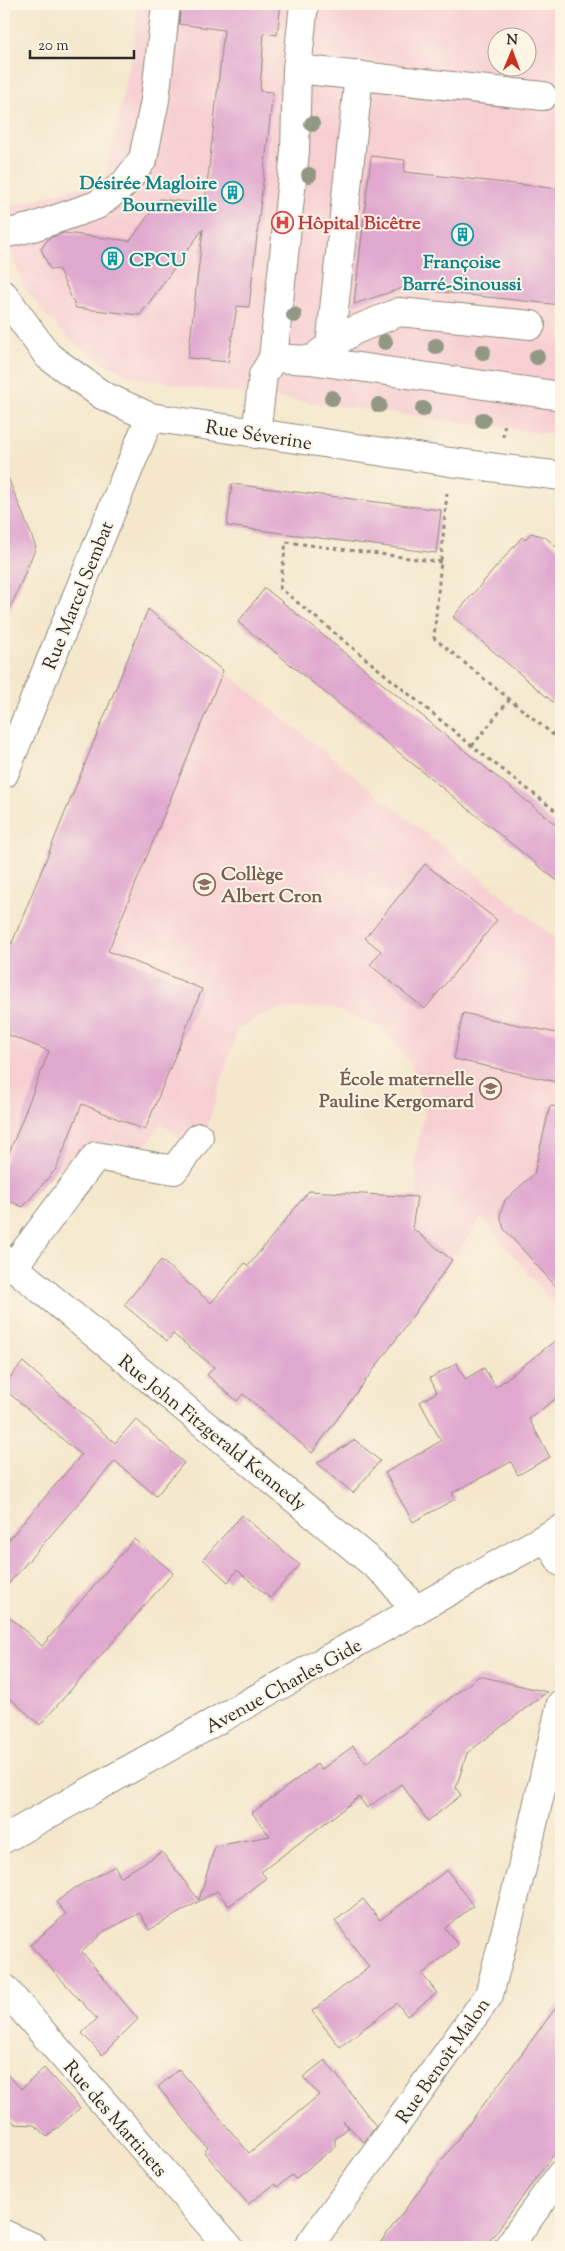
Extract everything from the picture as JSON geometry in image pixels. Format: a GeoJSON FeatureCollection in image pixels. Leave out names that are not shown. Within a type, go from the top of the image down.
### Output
{"type":"FeatureCollection","features":[{"type":"Feature","properties":{"kind":"street"},"geometry":{"type":"LineString","coordinates":[[4,234],[32,227],[97,205],[125,183],[143,159],[154,100],[166,4]]}},
{"type":"Feature","properties":{"kind":"street"},"geometry":{"type":"LineString","coordinates":[[256,434],[264,374],[273,358],[295,151],[297,69],[304,4]]}},
{"type":"Feature","properties":{"kind":"street"},"geometry":{"type":"LineString","coordinates":[[297,69],[543,96]]}},
{"type":"Feature","properties":{"kind":"street"},"geometry":{"type":"LineString","coordinates":[[320,353],[359,76]]}},
{"type":"Feature","properties":{"kind":"street","name":"Rue Séverine"},"geometry":{"type":"LineString","coordinates":[[4,295],[48,356],[102,396],[150,417],[256,434],[561,476]]}},
{"type":"Feature","properties":{"kind":"street"},"geometry":{"type":"LineString","coordinates":[[320,353],[353,331],[399,312],[531,325]]}},
{"type":"Feature","properties":{"kind":"street"},"geometry":{"type":"LineString","coordinates":[[273,358],[320,353],[561,396]]}},
{"type":"Feature","properties":{"kind":"street","name":"Rue Marcel Sembat"},"geometry":{"type":"LineString","coordinates":[[4,774],[150,417]]}},
{"type":"Feature","properties":{"kind":"street"},"geometry":{"type":"LineString","coordinates":[[8,1263],[96,1156],[174,1170],[199,1137]]}},
{"type":"Feature","properties":{"kind":"street","name":"Rue John Fitzgerald Kennedy"},"geometry":{"type":"LineString","coordinates":[[8,1263],[387,1575],[416,1611]]}},
{"type":"Feature","properties":{"kind":"street"},"geometry":{"type":"LineString","coordinates":[[554,1533],[561,1562]]}},
{"type":"Feature","properties":{"kind":"street","name":"Avenue Charles Gide"},"geometry":{"type":"LineString","coordinates":[[4,1839],[554,1533]]}},
{"type":"Feature","properties":{"kind":"street","name":"Rue Benoît Malon"},"geometry":{"type":"LineString","coordinates":[[308,2247],[489,1995],[530,1841],[561,1704]]}},
{"type":"Feature","properties":{"kind":"street","name":"Rue des Martinets"},"geometry":{"type":"LineString","coordinates":[[4,1988],[229,2247]]}},
{"type":"Feature","properties":{"kind":"street"},"geometry":{"type":"LineString","coordinates":[[508,2247],[561,2174]]}},
{"type":"Feature","properties":{"kind":"street"},"geometry":{"type":"LineString","coordinates":[[4,2234],[33,2247]]}},
{"type":"Feature","properties":{"kind":"path"},"geometry":{"type":"LineString","coordinates":[[500,468],[506,414]]}},
{"type":"Feature","properties":{"kind":"path"},"geometry":{"type":"LineString","coordinates":[[446,501],[434,638],[561,741]]}},
{"type":"Feature","properties":{"kind":"path"},"geometry":{"type":"LineString","coordinates":[[441,562],[286,542],[280,588],[472,746],[561,815]]}},
{"type":"Feature","properties":{"kind":"path"},"geometry":{"type":"LineString","coordinates":[[472,746],[510,699]]}},
{"type":"Feature","properties":{"kind":"shaded area","name":"Hôpital Bicêtre"},"geometry":{"type":"Polygon","coordinates":[[[137,4],[561,4],[561,435],[189,387],[131,376],[98,360],[71,340],[47,317],[25,288],[4,235],[4,209],[105,179],[132,55],[137,4]]]}},
{"type":"Feature","properties":{"kind":"shaded area","name":"Collège Albert Cron"},"geometry":{"type":"Polygon","coordinates":[[[148,609],[561,943],[561,1314],[482,1217],[452,1260],[412,1228],[418,1186],[414,1159],[425,1113],[411,1064],[382,1028],[331,1007],[278,1009],[238,1028],[199,1153],[161,1123],[146,1146],[104,1143],[56,1169],[23,1207],[4,1199],[4,940],[12,943],[148,609]]]}},
{"type":"Feature","properties":{"kind":"building"},"geometry":{"type":"Polygon","coordinates":[[[181,4],[281,4],[277,35],[264,33],[260,91],[273,92],[249,307],[237,306],[228,362],[188,358],[203,229],[140,315],[76,308],[59,270],[50,269],[41,249],[49,238],[64,233],[130,241],[160,199],[205,204],[224,30],[179,24],[181,4]]]}},
{"type":"Feature","properties":{"kind":"building","name":"Françoise Barré-Sinoussi"},"geometry":{"type":"Polygon","coordinates":[[[371,156],[405,160],[404,172],[561,189],[561,305],[403,288],[354,304],[371,156]]]}},
{"type":"Feature","properties":{"kind":"building"},"geometry":{"type":"Polygon","coordinates":[[[4,471],[36,547],[4,623],[4,471]]]}},
{"type":"Feature","properties":{"kind":"building"},"geometry":{"type":"Polygon","coordinates":[[[232,484],[441,510],[436,553],[227,526],[232,484]]]}},
{"type":"Feature","properties":{"kind":"building"},"geometry":{"type":"Polygon","coordinates":[[[531,533],[545,537],[561,551],[561,709],[453,617],[522,537],[525,540],[531,533]]]}},
{"type":"Feature","properties":{"kind":"building"},"geometry":{"type":"Polygon","coordinates":[[[265,588],[561,829],[561,884],[238,622],[265,588]]]}},
{"type":"Feature","properties":{"kind":"building"},"geometry":{"type":"Polygon","coordinates":[[[148,609],[223,671],[108,951],[202,989],[145,1130],[82,1104],[56,1169],[23,1207],[4,1199],[4,1166],[49,1051],[4,1033],[4,940],[12,943],[148,609]]]}},
{"type":"Feature","properties":{"kind":"building"},"geometry":{"type":"Polygon","coordinates":[[[425,864],[497,920],[425,1009],[370,965],[381,951],[365,938],[425,864]]]}},
{"type":"Feature","properties":{"kind":"building"},"geometry":{"type":"Polygon","coordinates":[[[463,1013],[561,1034],[561,1083],[454,1059],[463,1013]]]}},
{"type":"Feature","properties":{"kind":"building"},"geometry":{"type":"Polygon","coordinates":[[[550,1106],[561,1107],[561,1292],[504,1229],[500,1215],[505,1200],[534,1174],[550,1106]]]}},
{"type":"Feature","properties":{"kind":"building"},"geometry":{"type":"Polygon","coordinates":[[[309,1191],[417,1197],[412,1228],[452,1260],[312,1453],[243,1394],[237,1401],[207,1375],[214,1367],[173,1334],[167,1341],[124,1305],[161,1260],[211,1303],[245,1263],[248,1266],[309,1191]]]}},
{"type":"Feature","properties":{"kind":"building"},"geometry":{"type":"Polygon","coordinates":[[[561,1336],[561,1395],[529,1419],[550,1457],[518,1475],[511,1462],[452,1493],[455,1499],[413,1522],[385,1473],[441,1441],[420,1402],[437,1392],[430,1378],[457,1363],[465,1379],[484,1368],[496,1387],[561,1336]]]}},
{"type":"Feature","properties":{"kind":"building"},"geometry":{"type":"Polygon","coordinates":[[[23,1362],[115,1443],[136,1419],[184,1463],[156,1496],[115,1461],[4,1589],[4,1545],[81,1455],[4,1389],[4,1384],[23,1362]]]}},
{"type":"Feature","properties":{"kind":"building"},"geometry":{"type":"Polygon","coordinates":[[[355,1440],[380,1461],[353,1493],[317,1463],[355,1440]]]}},
{"type":"Feature","properties":{"kind":"building"},"geometry":{"type":"Polygon","coordinates":[[[242,1515],[300,1565],[270,1598],[237,1570],[228,1582],[203,1559],[242,1515]]]}},
{"type":"Feature","properties":{"kind":"building"},"geometry":{"type":"Polygon","coordinates":[[[134,1539],[173,1573],[40,1725],[4,1693],[4,1612],[42,1646],[134,1539]]]}},
{"type":"Feature","properties":{"kind":"building"},"geometry":{"type":"Polygon","coordinates":[[[479,1676],[547,1692],[467,1753],[456,1788],[461,1795],[428,1821],[401,1784],[367,1808],[359,1797],[261,1872],[266,1878],[229,1906],[217,1891],[149,1930],[140,1913],[103,1932],[82,1952],[138,2019],[102,2055],[82,2033],[97,2019],[30,1945],[66,1914],[56,1902],[75,1888],[115,1866],[120,1877],[162,1852],[199,1900],[215,1846],[270,1836],[252,1813],[317,1764],[321,1770],[353,1746],[366,1763],[479,1676]]]}},
{"type":"Feature","properties":{"kind":"building"},"geometry":{"type":"Polygon","coordinates":[[[447,1870],[473,1906],[445,1928],[458,1945],[422,1974],[437,1993],[407,2016],[397,2003],[340,2047],[312,2011],[369,1967],[335,1921],[363,1899],[380,1920],[447,1870]]]}},
{"type":"Feature","properties":{"kind":"building"},"geometry":{"type":"Polygon","coordinates":[[[561,2001],[561,2145],[485,2247],[377,2247],[561,2001]]]}},
{"type":"Feature","properties":{"kind":"building"},"geometry":{"type":"Polygon","coordinates":[[[325,2060],[376,2126],[364,2142],[343,2121],[348,2128],[335,2139],[335,2147],[295,2179],[292,2175],[277,2187],[275,2184],[248,2204],[204,2152],[208,2148],[158,2087],[179,2069],[249,2153],[319,2095],[303,2077],[325,2060]]]}},
{"type":"Feature","properties":{"kind":"building"},"geometry":{"type":"Polygon","coordinates":[[[44,2068],[80,2108],[47,2137],[34,2125],[15,2124],[4,2112],[4,2071],[21,2089],[44,2068]]]}},
{"type":"Feature","properties":{"kind":"place","name":"Désirée Magloire Bourneville"},"geometry":{"type":"Point","coordinates":[233,193]}},
{"type":"Feature","properties":{"kind":"place","name":"Hôpital Bicêtre"},"geometry":{"type":"Point","coordinates":[282,222]}},
{"type":"Feature","properties":{"kind":"place","name":"Françoise Barré-Sinoussi"},"geometry":{"type":"Point","coordinates":[462,235]}},
{"type":"Feature","properties":{"kind":"place","name":"CPCU"},"geometry":{"type":"Point","coordinates":[113,259]}},
{"type":"Feature","properties":{"kind":"place","name":"Collège Albert Cron"},"geometry":{"type":"Point","coordinates":[205,884]}},
{"type":"Feature","properties":{"kind":"place","name":"École maternelle Pauline Kergomard"},"geometry":{"type":"Point","coordinates":[490,1089]}}]}
